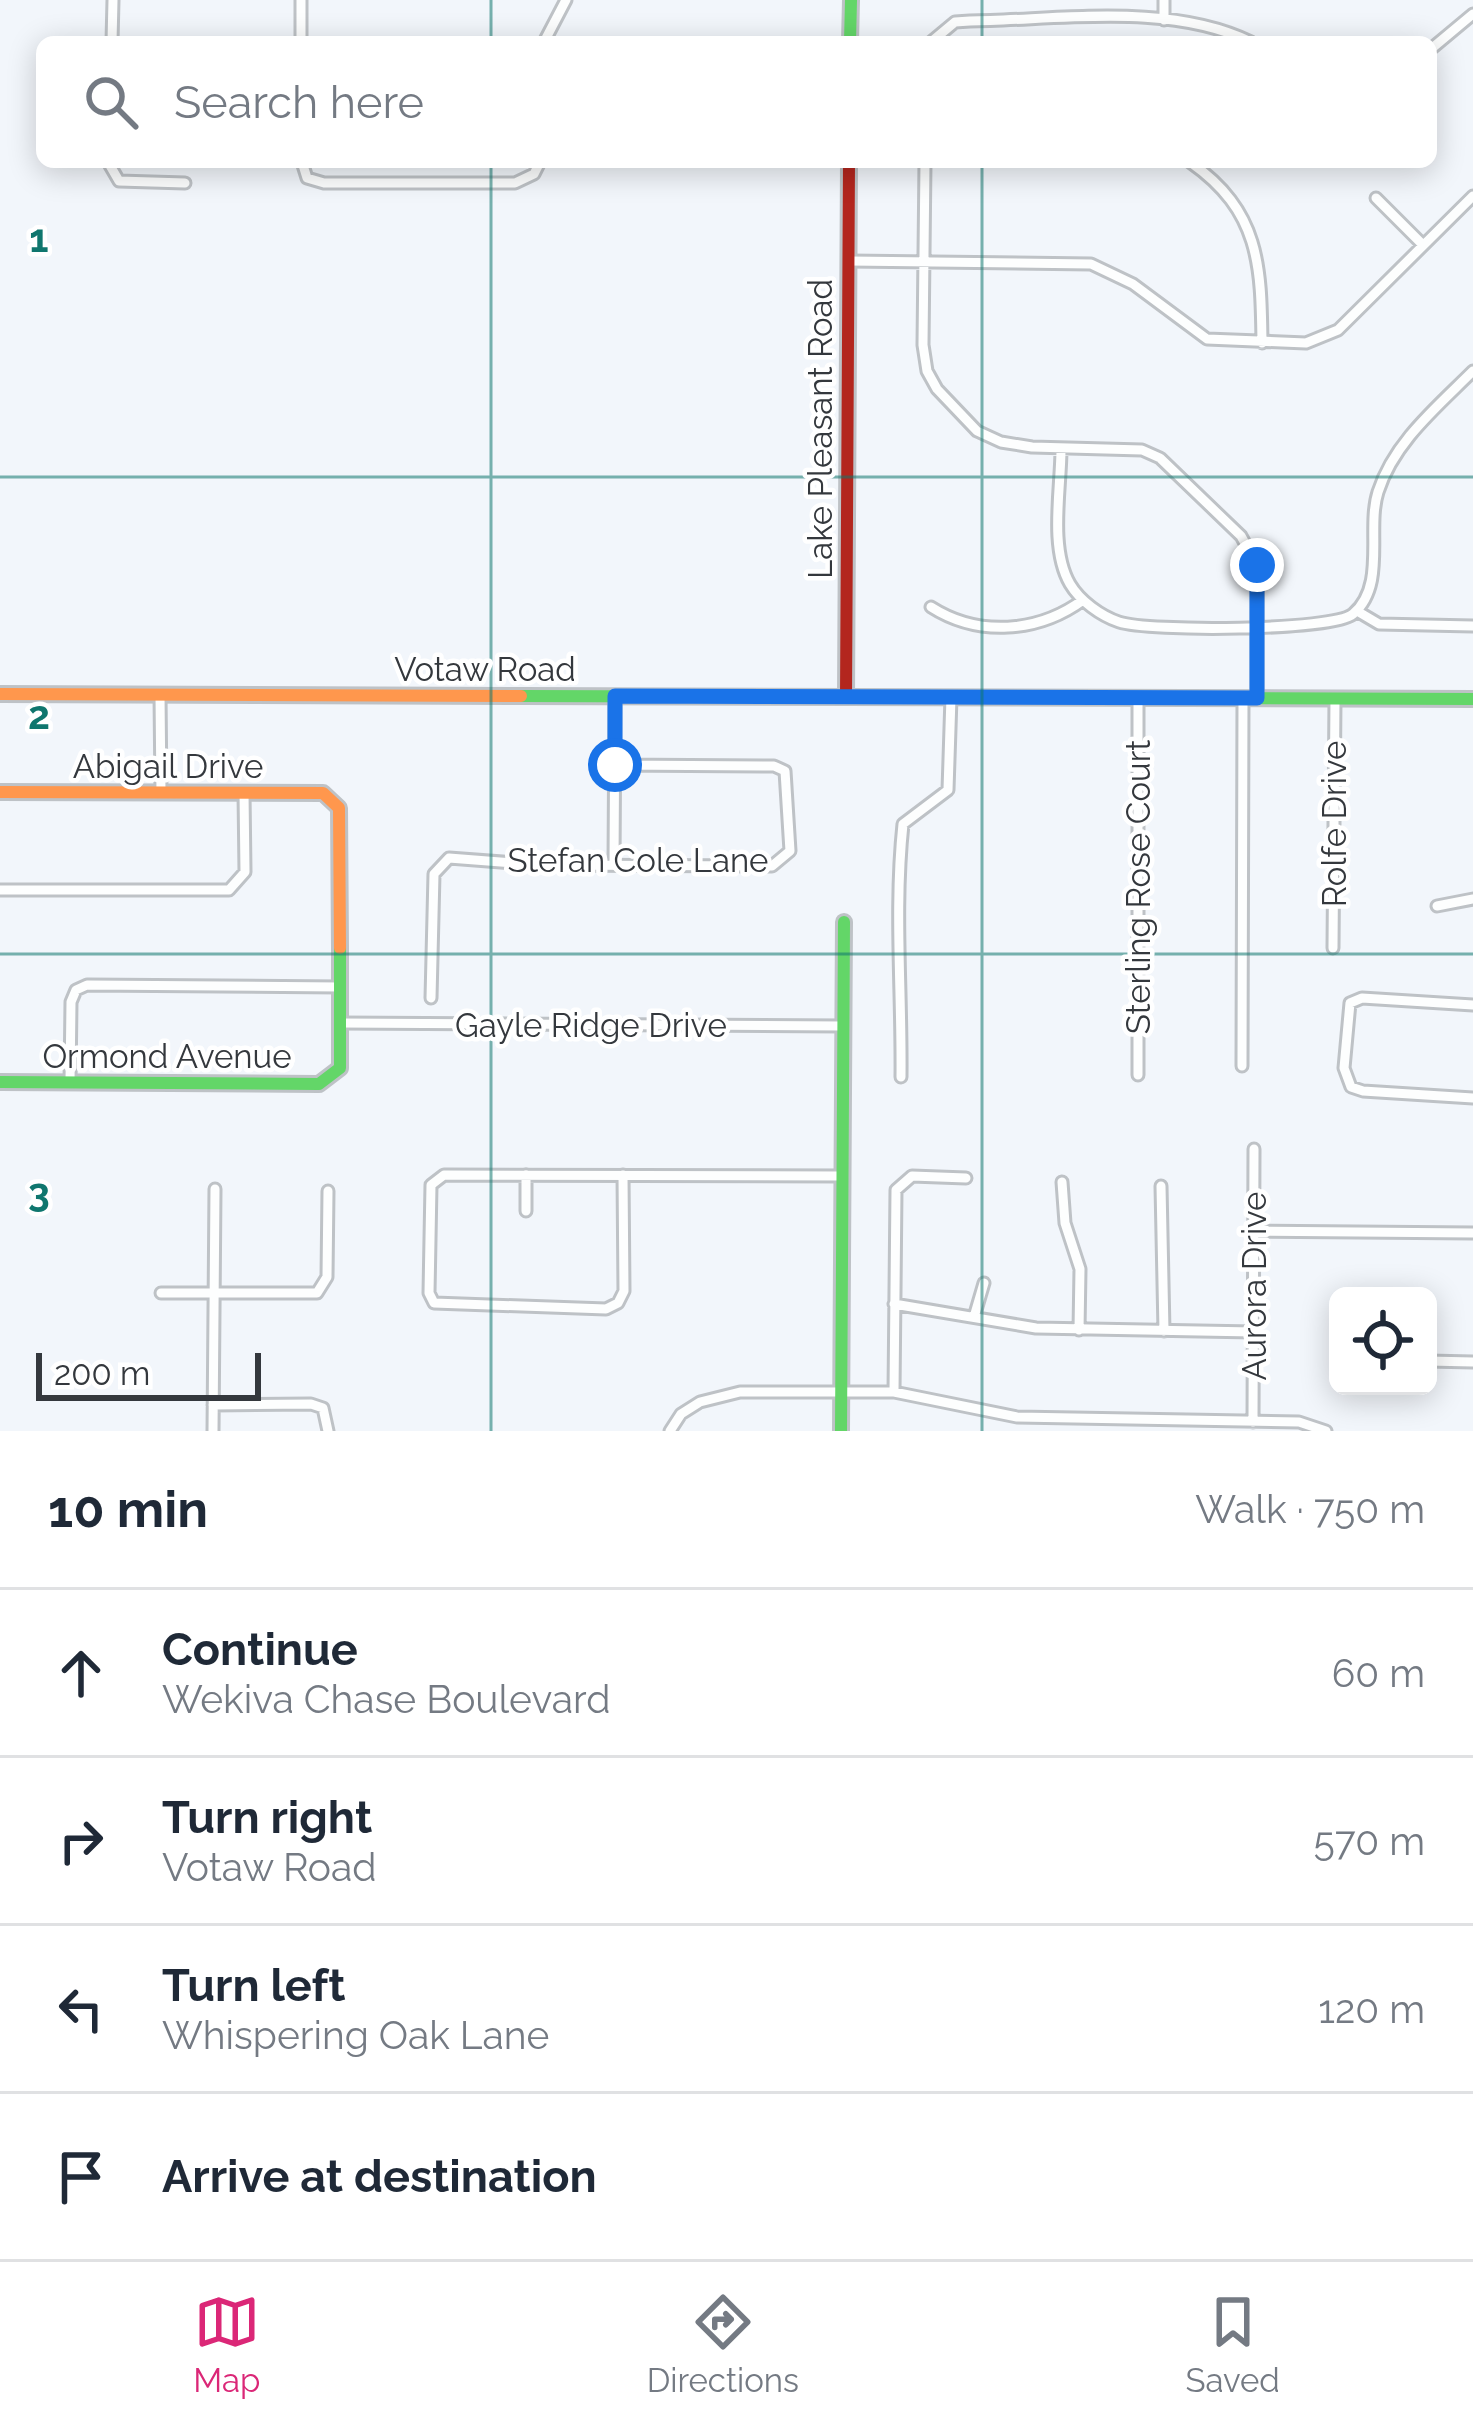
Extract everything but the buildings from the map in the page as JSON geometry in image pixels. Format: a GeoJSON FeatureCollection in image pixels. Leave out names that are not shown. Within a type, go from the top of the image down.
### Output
{"type":"FeatureCollection","features":[{"type":"Feature","properties":{"kind":"street"},"geometry":{"type":"LineString","coordinates":[[112,36],[113,0]]}},
{"type":"Feature","properties":{"kind":"street"},"geometry":{"type":"LineString","coordinates":[[301,0],[301,36]]}},
{"type":"Feature","properties":{"kind":"street"},"geometry":{"type":"LineString","coordinates":[[547,36],[566,0]]}},
{"type":"Feature","properties":{"kind":"street"},"geometry":{"type":"LineString","coordinates":[[850,36],[851,0]]}},
{"type":"Feature","properties":{"kind":"street"},"geometry":{"type":"LineString","coordinates":[[1164,0],[1164,20]]}},
{"type":"Feature","properties":{"kind":"street"},"geometry":{"type":"LineString","coordinates":[[1437,44],[1473,14]]}},
{"type":"Feature","properties":{"kind":"street"},"geometry":{"type":"LineString","coordinates":[[937,36],[970,20],[1164,20],[1235,36]]}},
{"type":"Feature","properties":{"kind":"street"},"geometry":{"type":"LineString","coordinates":[[111,168],[119,181],[185,183]]}},
{"type":"Feature","properties":{"kind":"street"},"geometry":{"type":"LineString","coordinates":[[304,168],[307,178],[323,183],[515,183],[537,168]]}},
{"type":"Feature","properties":{"kind":"street","name":"Lake Pleasant Road"},"geometry":{"type":"LineString","coordinates":[[846,697],[849,168]]}},
{"type":"Feature","properties":{"kind":"street"},"geometry":{"type":"LineString","coordinates":[[925,168],[926,371],[951,410],[1000,442],[1061,449],[1124,447],[1160,458],[1251,549],[1257,565],[1242,1066]]}},
{"type":"Feature","properties":{"kind":"street"},"geometry":{"type":"LineString","coordinates":[[1196,168],[1248,225],[1262,277],[1262,343]]}},
{"type":"Feature","properties":{"kind":"street"},"geometry":{"type":"LineString","coordinates":[[848,261],[1091,264],[1133,284],[1207,339],[1306,343],[1338,330],[1473,196]]}},
{"type":"Feature","properties":{"kind":"street"},"geometry":{"type":"LineString","coordinates":[[1376,198],[1423,245]]}},
{"type":"Feature","properties":{"kind":"street"},"geometry":{"type":"LineString","coordinates":[[1061,449],[1060,550],[1070,584],[1083,600],[1119,622],[1137,626],[1325,626],[1357,611],[1369,588],[1375,508],[1389,469],[1408,437],[1473,371]]}},
{"type":"Feature","properties":{"kind":"street"},"geometry":{"type":"LineString","coordinates":[[931,607],[973,626],[1034,625],[1059,617],[1083,600]]}},
{"type":"Feature","properties":{"kind":"street"},"geometry":{"type":"LineString","coordinates":[[1357,611],[1378,624],[1473,626]]}},
{"type":"Feature","properties":{"kind":"street","name":"Votaw Road"},"geometry":{"type":"LineString","coordinates":[[0,694],[1473,699]]}},
{"type":"Feature","properties":{"kind":"street"},"geometry":{"type":"LineString","coordinates":[[160,695],[160,793]]}},
{"type":"Feature","properties":{"kind":"street"},"geometry":{"type":"LineString","coordinates":[[614,864],[615,696]]}},
{"type":"Feature","properties":{"kind":"street"},"geometry":{"type":"LineString","coordinates":[[902,1076],[902,997],[896,973],[902,946],[903,824],[948,790],[951,697]]}},
{"type":"Feature","properties":{"kind":"street","name":"Sterling Rose Court"},"geometry":{"type":"LineString","coordinates":[[1138,698],[1138,1075]]}},
{"type":"Feature","properties":{"kind":"street","name":"Rolfe Drive"},"geometry":{"type":"LineString","coordinates":[[1333,949],[1335,699]]}},
{"type":"Feature","properties":{"kind":"street","name":"Stefan Cole Lane"},"geometry":{"type":"LineString","coordinates":[[431,998],[434,874],[440,862],[449,858],[772,866],[790,851],[784,771],[774,766],[615,765]]}},
{"type":"Feature","properties":{"kind":"street","name":"Abigail Drive"},"geometry":{"type":"LineString","coordinates":[[0,792],[323,793],[334,798],[340,808],[340,987]]}},
{"type":"Feature","properties":{"kind":"street"},"geometry":{"type":"LineString","coordinates":[[0,890],[229,890],[245,872],[244,793]]}},
{"type":"Feature","properties":{"kind":"street"},"geometry":{"type":"LineString","coordinates":[[1437,906],[1473,898]]}},
{"type":"Feature","properties":{"kind":"street"},"geometry":{"type":"LineString","coordinates":[[841,1431],[844,922]]}},
{"type":"Feature","properties":{"kind":"street"},"geometry":{"type":"LineString","coordinates":[[70,1082],[71,1002],[76,990],[87,985],[340,987],[340,1023]]}},
{"type":"Feature","properties":{"kind":"street"},"geometry":{"type":"LineString","coordinates":[[1473,1005],[1362,998],[1350,1003],[1344,1068],[1351,1087],[1363,1091],[1473,1098]]}},
{"type":"Feature","properties":{"kind":"street","name":"Gayle Ridge Drive"},"geometry":{"type":"LineString","coordinates":[[340,1023],[843,1026]]}},
{"type":"Feature","properties":{"kind":"street","name":"Ormond Avenue"},"geometry":{"type":"LineString","coordinates":[[0,1082],[332,1079],[340,1068],[340,1023]]}},
{"type":"Feature","properties":{"kind":"street","name":"Aurora Drive"},"geometry":{"type":"LineString","coordinates":[[1253,1422],[1254,1149]]}},
{"type":"Feature","properties":{"kind":"street"},"geometry":{"type":"LineString","coordinates":[[623,1175],[624,1291],[618,1303],[606,1309],[434,1303],[429,1294],[431,1185],[444,1175],[623,1175],[842,1176]]}},
{"type":"Feature","properties":{"kind":"street"},"geometry":{"type":"LineString","coordinates":[[526,1175],[526,1211]]}},
{"type":"Feature","properties":{"kind":"street"},"geometry":{"type":"LineString","coordinates":[[894,1392],[896,1190],[902,1180],[966,1178]]}},
{"type":"Feature","properties":{"kind":"street"},"geometry":{"type":"LineString","coordinates":[[1062,1182],[1065,1223],[1080,1269],[1079,1330]]}},
{"type":"Feature","properties":{"kind":"street"},"geometry":{"type":"LineString","coordinates":[[1161,1186],[1164,1331]]}},
{"type":"Feature","properties":{"kind":"street"},"geometry":{"type":"LineString","coordinates":[[213,1431],[214,1189]]}},
{"type":"Feature","properties":{"kind":"street"},"geometry":{"type":"LineString","coordinates":[[161,1293],[308,1294],[323,1289],[328,1191]]}},
{"type":"Feature","properties":{"kind":"street"},"geometry":{"type":"LineString","coordinates":[[1254,1231],[1473,1233]]}},
{"type":"Feature","properties":{"kind":"street"},"geometry":{"type":"LineString","coordinates":[[974,1317],[984,1283]]}},
{"type":"Feature","properties":{"kind":"street"},"geometry":{"type":"LineString","coordinates":[[894,1304],[1004,1325],[1254,1333]]}},
{"type":"Feature","properties":{"kind":"street"},"geometry":{"type":"LineString","coordinates":[[1437,1361],[1473,1362]]}},
{"type":"Feature","properties":{"kind":"street"},"geometry":{"type":"LineString","coordinates":[[670,1431],[681,1414],[716,1394],[894,1392],[1017,1417],[1299,1422],[1326,1431]]}},
{"type":"Feature","properties":{"kind":"street"},"geometry":{"type":"LineString","coordinates":[[213,1405],[323,1408],[328,1431]]}},
{"type":"Feature","properties":{"kind":"traffic: fast"},"geometry":{"type":"LineString","coordinates":[[850,36],[851,0]]}},
{"type":"Feature","properties":{"kind":"traffic: fast"},"geometry":{"type":"LineString","coordinates":[[521,696],[1473,699]]}},
{"type":"Feature","properties":{"kind":"traffic: fast"},"geometry":{"type":"LineString","coordinates":[[841,1431],[844,922]]}},
{"type":"Feature","properties":{"kind":"traffic: fast"},"geometry":{"type":"LineString","coordinates":[[0,1082],[319,1084],[340,1068],[340,948]]}},
{"type":"Feature","properties":{"kind":"traffic: slow"},"geometry":{"type":"LineString","coordinates":[[0,694],[521,696]]}},
{"type":"Feature","properties":{"kind":"traffic: slow"},"geometry":{"type":"LineString","coordinates":[[0,792],[323,793],[339,808],[340,948]]}},
{"type":"Feature","properties":{"kind":"traffic: jam"},"geometry":{"type":"LineString","coordinates":[[846,697],[849,168]]}},
{"type":"Feature","properties":{"kind":"route"},"geometry":{"type":"LineString","coordinates":[[615,765],[615,696],[1257,698],[1257,565]]}}]}
